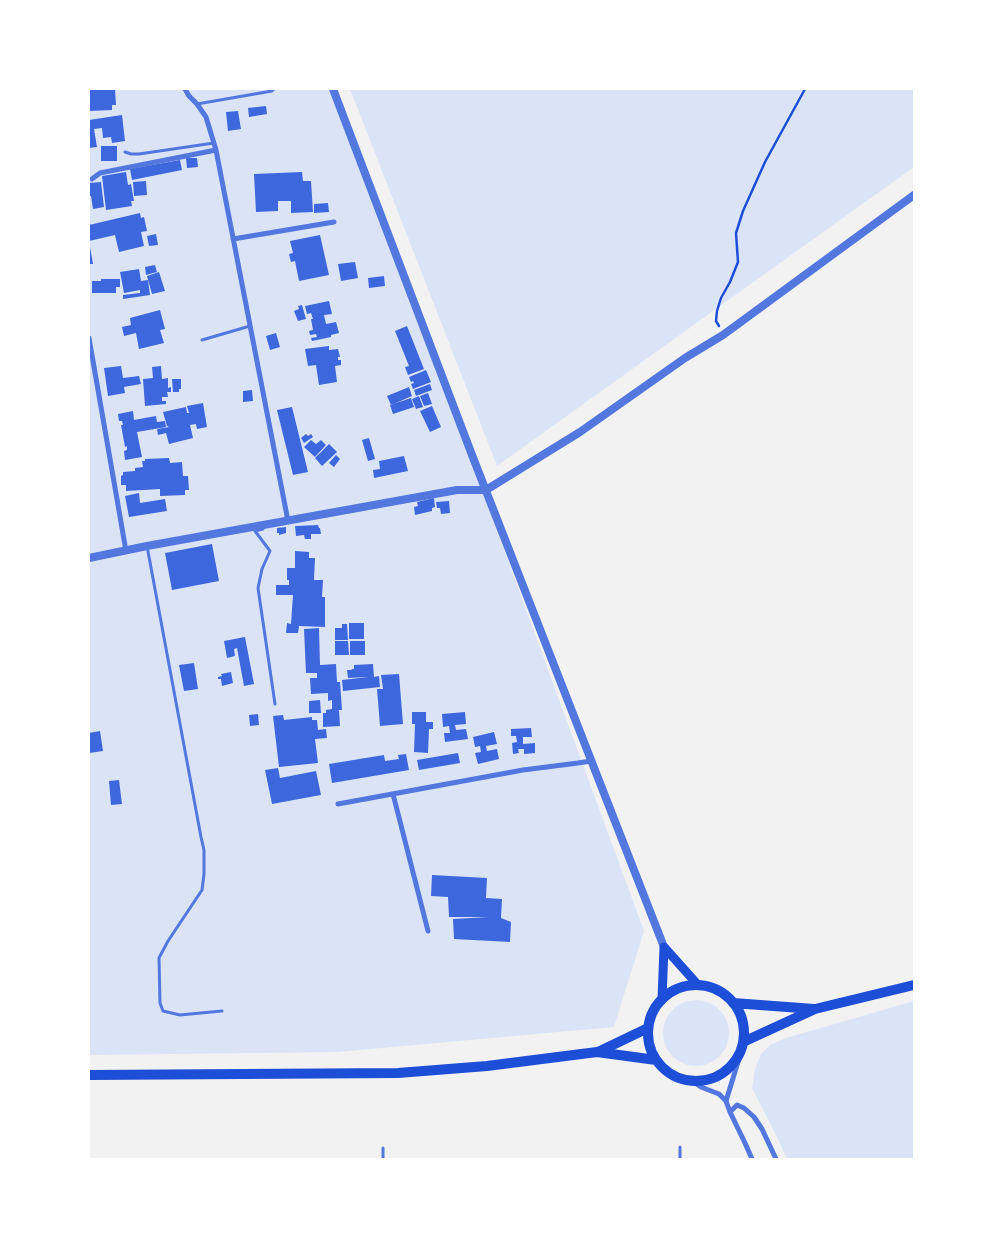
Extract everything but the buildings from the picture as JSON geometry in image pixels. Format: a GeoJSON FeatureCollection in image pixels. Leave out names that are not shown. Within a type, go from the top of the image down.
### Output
{"type":"FeatureCollection","features":[{"type":"Feature","properties":{"kind":"main road"},"geometry":{"type":"LineString","coordinates":[[664,947],[698,985]]}},
{"type":"Feature","properties":{"kind":"main road"},"geometry":{"type":"LineString","coordinates":[[662,1000],[664,947]]}},
{"type":"Feature","properties":{"kind":"main road"},"geometry":{"type":"LineString","coordinates":[[698,985],[718,990],[729,998],[738,1009],[743,1021],[744,1035],[735,1061],[726,1071],[714,1078],[692,1081],[674,1075],[663,1068],[651,1050],[648,1028],[654,1009],[662,1000],[671,992],[682,987],[698,985]]}},
{"type":"Feature","properties":{"kind":"main road"},"geometry":{"type":"LineString","coordinates":[[742,1045],[815,1009],[914,986]]}},
{"type":"Feature","properties":{"kind":"main road"},"geometry":{"type":"LineString","coordinates":[[733,1003],[815,1009]]}},
{"type":"Feature","properties":{"kind":"main road"},"geometry":{"type":"LineString","coordinates":[[597,1052],[648,1028]]}},
{"type":"Feature","properties":{"kind":"main road"},"geometry":{"type":"LineString","coordinates":[[89,1076],[398,1073],[487,1066],[597,1052],[656,1060]]}},
{"type":"Feature","properties":{"kind":"street"},"geometry":{"type":"LineString","coordinates":[[185,89],[206,117],[216,150],[288,521]]}},
{"type":"Feature","properties":{"kind":"street"},"geometry":{"type":"LineString","coordinates":[[333,89],[425,333],[664,947]]}},
{"type":"Feature","properties":{"kind":"street"},"geometry":{"type":"LineString","coordinates":[[92,179],[100,173],[117,169],[216,150]]}},
{"type":"Feature","properties":{"kind":"street"},"geometry":{"type":"LineString","coordinates":[[89,558],[456,490],[486,490],[580,432],[686,358],[723,336],[914,195]]}},
{"type":"Feature","properties":{"kind":"street"},"geometry":{"type":"LineString","coordinates":[[233,239],[334,222]]}},
{"type":"Feature","properties":{"kind":"street"},"geometry":{"type":"LineString","coordinates":[[89,338],[126,551]]}},
{"type":"Feature","properties":{"kind":"street"},"geometry":{"type":"LineString","coordinates":[[338,804],[523,770],[591,760]]}},
{"type":"Feature","properties":{"kind":"street"},"geometry":{"type":"LineString","coordinates":[[392,794],[428,931]]}},
{"type":"Feature","properties":{"kind":"street"},"geometry":{"type":"LineString","coordinates":[[726,1101],[742,1045]]}},
{"type":"Feature","properties":{"kind":"street"},"geometry":{"type":"LineString","coordinates":[[692,1081],[701,1087],[719,1094],[726,1101],[752,1159]]}},
{"type":"Feature","properties":{"kind":"street"},"geometry":{"type":"LineString","coordinates":[[730,1112],[737,1105],[744,1108],[754,1117],[762,1129],[776,1159]]}},
{"type":"Feature","properties":{"kind":"lane"},"geometry":{"type":"LineString","coordinates":[[197,104],[272,91],[274,89]]}},
{"type":"Feature","properties":{"kind":"lane"},"geometry":{"type":"LineString","coordinates":[[125,152],[139,154],[214,143]]}},
{"type":"Feature","properties":{"kind":"lane"},"geometry":{"type":"LineString","coordinates":[[202,340],[250,326]]}},
{"type":"Feature","properties":{"kind":"lane"},"geometry":{"type":"LineString","coordinates":[[275,704],[258,588],[262,569],[270,550],[255,531],[288,521]]}},
{"type":"Feature","properties":{"kind":"lane"},"geometry":{"type":"LineString","coordinates":[[146,546],[204,850],[202,890],[159,958],[160,1003],[163,1011],[180,1015],[222,1011]]}},
{"type":"Feature","properties":{"kind":"lane"},"geometry":{"type":"LineString","coordinates":[[680,1147],[680,1159]]}},
{"type":"Feature","properties":{"kind":"lane"},"geometry":{"type":"LineString","coordinates":[[383,1148],[383,1159]]}},
{"type":"Feature","properties":{"kind":"path"},"geometry":{"type":"LineString","coordinates":[[723,336],[716,321],[717,311],[738,262],[736,233],[743,211],[765,162],[805,89]]}},
{"type":"Feature","properties":{"kind":"shaded area"},"geometry":{"type":"Polygon","coordinates":[[[89,89],[335,89],[644,931],[614,1027],[337,1052],[89,1055],[89,89]]]}},
{"type":"Feature","properties":{"kind":"shaded area"},"geometry":{"type":"Polygon","coordinates":[[[350,89],[914,89],[914,167],[497,466],[350,89]]]}},
{"type":"Feature","properties":{"kind":"shaded area"},"geometry":{"type":"Polygon","coordinates":[[[696,1000],[708,1003],[719,1010],[726,1021],[729,1033],[726,1045],[719,1056],[708,1063],[696,1066],[684,1063],[673,1056],[666,1045],[663,1033],[666,1021],[673,1010],[684,1003],[696,1000]]]}},
{"type":"Feature","properties":{"kind":"shaded area"},"geometry":{"type":"Polygon","coordinates":[[[914,1001],[914,1159],[787,1159],[752,1088],[755,1069],[761,1054],[770,1045],[786,1038],[914,1001]]]}}]}
